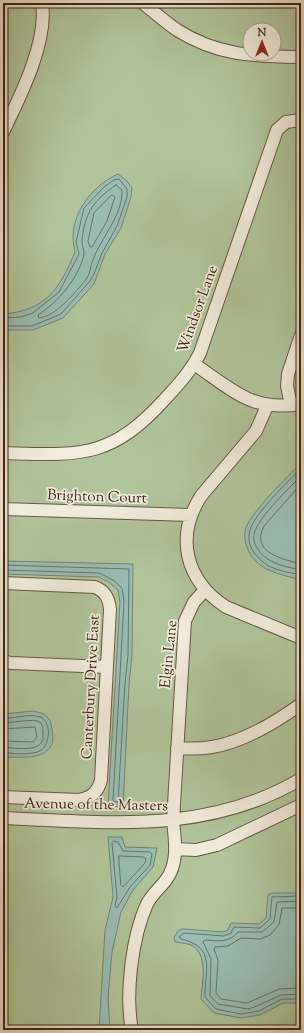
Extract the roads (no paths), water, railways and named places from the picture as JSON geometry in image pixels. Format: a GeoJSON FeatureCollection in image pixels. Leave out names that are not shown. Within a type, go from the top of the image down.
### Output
{"type":"FeatureCollection","features":[{"type":"Feature","properties":{"kind":"street"},"geometry":{"type":"LineString","coordinates":[[3,132],[19,98],[36,50],[44,21],[42,3]]}},
{"type":"Feature","properties":{"kind":"street"},"geometry":{"type":"LineString","coordinates":[[143,3],[175,29],[209,47],[244,55],[301,57]]}},
{"type":"Feature","properties":{"kind":"street","name":"Windsor Lane"},"geometry":{"type":"LineString","coordinates":[[3,453],[76,454],[91,451],[117,441],[149,417],[194,364],[200,353],[277,130],[286,122],[301,120]]}},
{"type":"Feature","properties":{"kind":"street"},"geometry":{"type":"LineString","coordinates":[[194,364],[245,398],[267,406],[296,405],[288,386],[288,374],[301,335]]}},
{"type":"Feature","properties":{"kind":"street"},"geometry":{"type":"LineString","coordinates":[[267,406],[256,431],[201,496],[190,515],[187,533],[187,551],[194,574],[205,590],[226,607],[301,638]]}},
{"type":"Feature","properties":{"kind":"street","name":"Brighton Court"},"geometry":{"type":"LineString","coordinates":[[3,509],[190,515]]}},
{"type":"Feature","properties":{"kind":"street","name":"Canterbury Drive East"},"geometry":{"type":"LineString","coordinates":[[3,583],[89,586],[100,589],[108,598],[110,603],[101,780],[96,792],[85,799],[78,800],[3,797]]}},
{"type":"Feature","properties":{"kind":"street","name":"Elgin Lane"},"geometry":{"type":"LineString","coordinates":[[176,849],[173,821],[185,621],[194,602],[205,590]]}},
{"type":"Feature","properties":{"kind":"street"},"geometry":{"type":"LineString","coordinates":[[3,661],[11,663],[107,667]]}},
{"type":"Feature","properties":{"kind":"street"},"geometry":{"type":"LineString","coordinates":[[177,748],[212,748],[239,739],[274,722],[301,704]]}},
{"type":"Feature","properties":{"kind":"street","name":"Avenue of the Masters"},"geometry":{"type":"LineString","coordinates":[[3,818],[132,823],[173,821],[223,811],[248,804],[301,779]]}},
{"type":"Feature","properties":{"kind":"street"},"geometry":{"type":"LineString","coordinates":[[132,1030],[130,986],[135,945],[147,904],[157,889],[169,876],[176,849],[192,850],[217,845],[301,805]]}},
{"type":"Feature","properties":{"kind":"water"},"geometry":{"type":"Polygon","coordinates":[[[118,174],[127,181],[132,188],[131,197],[121,228],[105,254],[94,284],[63,318],[33,330],[3,330],[3,314],[18,312],[40,303],[57,287],[75,252],[73,240],[74,228],[82,206],[98,187],[118,174]]]}},
{"type":"Feature","properties":{"kind":"water"},"geometry":{"type":"Polygon","coordinates":[[[301,463],[301,580],[273,572],[254,560],[246,543],[245,531],[247,524],[260,506],[301,463]]]}},
{"type":"Feature","properties":{"kind":"water"},"geometry":{"type":"Polygon","coordinates":[[[3,561],[133,564],[132,655],[129,684],[123,807],[108,806],[120,602],[118,590],[110,583],[99,577],[3,574],[3,561]]]}},
{"type":"Feature","properties":{"kind":"water"},"geometry":{"type":"Polygon","coordinates":[[[33,711],[44,714],[50,720],[53,738],[47,751],[42,754],[28,757],[3,756],[3,714],[33,711]]]}},
{"type":"Feature","properties":{"kind":"water"},"geometry":{"type":"Polygon","coordinates":[[[108,837],[122,837],[125,847],[157,848],[153,867],[133,890],[121,912],[112,952],[108,997],[110,1030],[99,1030],[105,930],[113,897],[108,837]]]}},
{"type":"Feature","properties":{"kind":"water"},"geometry":{"type":"Polygon","coordinates":[[[272,893],[301,893],[301,1003],[283,1003],[260,1015],[241,1018],[214,1013],[201,999],[203,969],[197,949],[185,943],[175,942],[174,937],[179,930],[183,929],[223,932],[228,930],[231,923],[259,924],[266,918],[268,895],[272,893]]]}}]}
